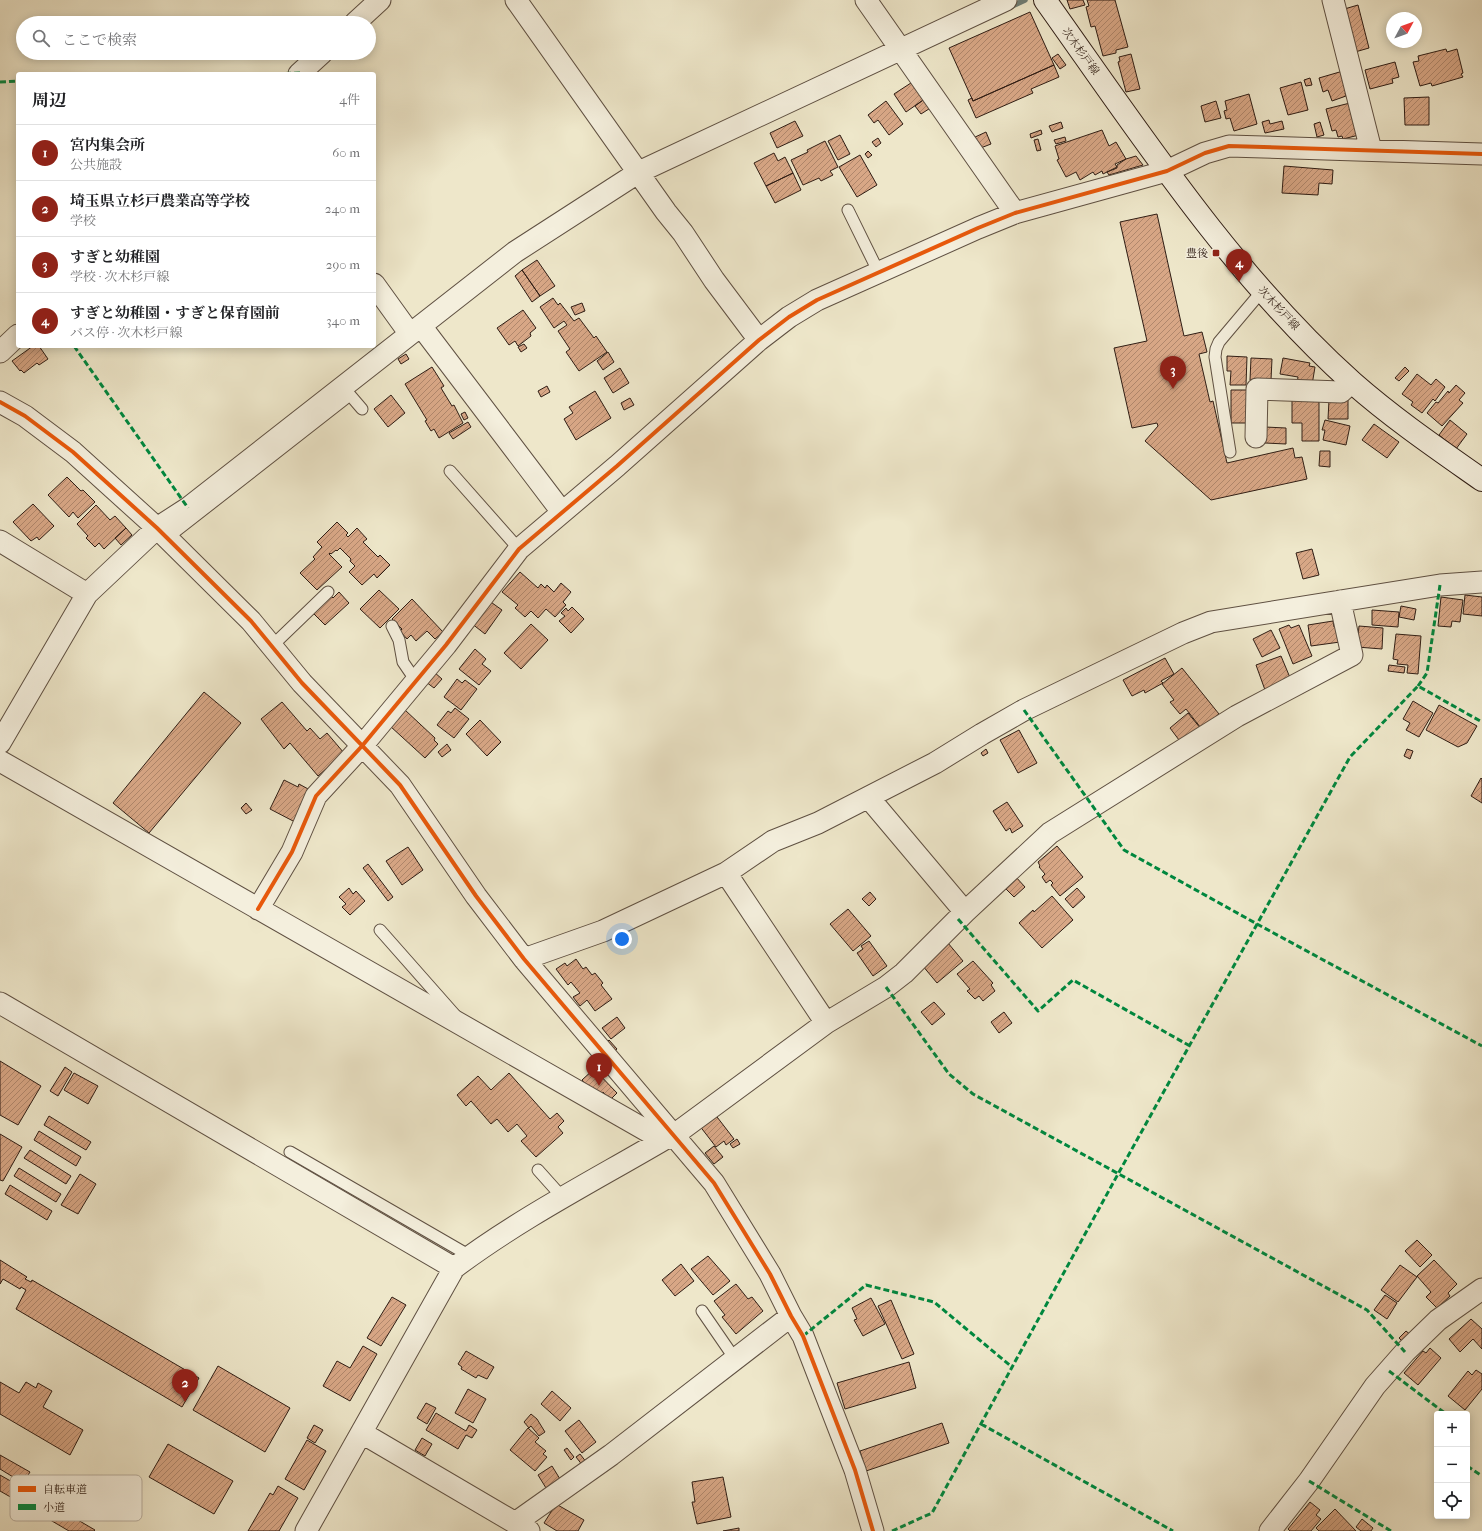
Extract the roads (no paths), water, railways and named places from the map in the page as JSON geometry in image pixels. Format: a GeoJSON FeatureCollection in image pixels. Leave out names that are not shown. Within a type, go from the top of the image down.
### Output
{"type":"FeatureCollection","features":[{"type":"Feature","properties":{"kind":"main road","name":"次木杉戸線"},"geometry":{"type":"LineString","coordinates":[[1044,0],[1167,171],[1262,291],[1288,319],[1352,382],[1405,426],[1482,480]]}},
{"type":"Feature","properties":{"kind":"street"},"geometry":{"type":"LineString","coordinates":[[362,16],[380,0]]}},
{"type":"Feature","properties":{"kind":"street"},"geometry":{"type":"LineString","coordinates":[[516,0],[666,212],[683,233],[714,280],[759,340]]}},
{"type":"Feature","properties":{"kind":"street"},"geometry":{"type":"LineString","coordinates":[[866,0],[1015,213]]}},
{"type":"Feature","properties":{"kind":"street"},"geometry":{"type":"LineString","coordinates":[[0,743],[87,594],[162,533],[188,508],[515,252],[639,172],[1006,0]]}},
{"type":"Feature","properties":{"kind":"street"},"geometry":{"type":"LineString","coordinates":[[1333,0],[1371,150]]}},
{"type":"Feature","properties":{"kind":"street"},"geometry":{"type":"LineString","coordinates":[[301,72],[314,60]]}},
{"type":"Feature","properties":{"kind":"street"},"geometry":{"type":"LineString","coordinates":[[258,909],[292,852],[316,796],[362,746],[446,645],[519,549],[617,466],[759,340],[789,317],[817,300],[1015,213],[1167,171],[1205,153],[1228,146],[1482,154]]}},
{"type":"Feature","properties":{"kind":"street"},"geometry":{"type":"LineString","coordinates":[[376,286],[415,330],[562,512]]}},
{"type":"Feature","properties":{"kind":"street"},"geometry":{"type":"LineString","coordinates":[[0,352],[16,337]]}},
{"type":"Feature","properties":{"kind":"street"},"geometry":{"type":"LineString","coordinates":[[1256,437],[1257,389],[1341,392],[1352,382]]}},
{"type":"Feature","properties":{"kind":"street"},"geometry":{"type":"LineString","coordinates":[[0,402],[25,416],[73,452],[162,533],[251,621],[302,683],[400,785],[476,896],[524,960],[669,1137],[714,1183],[770,1274],[803,1336],[855,1470],[873,1531]]}},
{"type":"Feature","properties":{"kind":"street"},"geometry":{"type":"LineString","coordinates":[[0,541],[87,594]]}},
{"type":"Feature","properties":{"kind":"street"},"geometry":{"type":"LineString","coordinates":[[524,960],[603,931],[726,873],[773,841],[818,823],[869,798],[935,763],[1024,710],[1183,633],[1211,622],[1440,585],[1482,582]]}},
{"type":"Feature","properties":{"kind":"street"},"geometry":{"type":"LineString","coordinates":[[306,1531],[462,1262],[483,1246],[669,1137],[826,1023],[886,988],[904,973],[965,912],[1050,833],[1237,716],[1352,655],[1340,601]]}},
{"type":"Feature","properties":{"kind":"street"},"geometry":{"type":"LineString","coordinates":[[0,760],[468,1028],[669,1137]]}},
{"type":"Feature","properties":{"kind":"street"},"geometry":{"type":"LineString","coordinates":[[869,798],[965,912]]}},
{"type":"Feature","properties":{"kind":"street"},"geometry":{"type":"LineString","coordinates":[[726,873],[826,1023]]}},
{"type":"Feature","properties":{"kind":"street"},"geometry":{"type":"LineString","coordinates":[[0,1003],[462,1262]]}},
{"type":"Feature","properties":{"kind":"street"},"geometry":{"type":"LineString","coordinates":[[1270,1531],[1309,1481],[1375,1386],[1405,1352],[1438,1320],[1482,1289]]}},
{"type":"Feature","properties":{"kind":"street"},"geometry":{"type":"LineString","coordinates":[[362,1433],[522,1527],[611,1455],[791,1316]]}},
{"type":"Feature","properties":{"kind":"lane"},"geometry":{"type":"LineString","coordinates":[[848,210],[879,273]]}},
{"type":"Feature","properties":{"kind":"lane"},"geometry":{"type":"LineString","coordinates":[[1230,452],[1215,357],[1216,349],[1219,342],[1262,291]]}},
{"type":"Feature","properties":{"kind":"lane"},"geometry":{"type":"LineString","coordinates":[[162,533],[350,395],[362,409]]}},
{"type":"Feature","properties":{"kind":"lane"},"geometry":{"type":"LineString","coordinates":[[450,471],[519,549]]}},
{"type":"Feature","properties":{"kind":"lane"},"geometry":{"type":"LineString","coordinates":[[272,646],[328,592]]}},
{"type":"Feature","properties":{"kind":"lane"},"geometry":{"type":"LineString","coordinates":[[392,626],[399,640],[400,654],[403,662],[416,681]]}},
{"type":"Feature","properties":{"kind":"lane"},"geometry":{"type":"LineString","coordinates":[[380,930],[468,1028]]}},
{"type":"Feature","properties":{"kind":"lane"},"geometry":{"type":"LineString","coordinates":[[290,1152],[462,1262]]}},
{"type":"Feature","properties":{"kind":"lane"},"geometry":{"type":"LineString","coordinates":[[538,1170],[563,1198]]}},
{"type":"Feature","properties":{"kind":"lane"},"geometry":{"type":"LineString","coordinates":[[702,1311],[735,1359]]}},
{"type":"Feature","properties":{"kind":"waterway"},"geometry":{"type":"LineString","coordinates":[[1008,8],[1025,0]]}},
{"type":"Feature","properties":{"kind":"place","name":"豊後"},"geometry":{"type":"Point","coordinates":[1216,253]}},
{"type":"Feature","properties":{"kind":"place","name":"すぎと幼稚園・すぎと保育園前"},"geometry":{"type":"Point","coordinates":[1239,282]}},
{"type":"Feature","properties":{"kind":"place","name":"すぎと幼稚園"},"geometry":{"type":"Point","coordinates":[1173,389]}},
{"type":"Feature","properties":{"kind":"place","name":"宮内集会所"},"geometry":{"type":"Point","coordinates":[599,1086]}},
{"type":"Feature","properties":{"kind":"place","name":"埼玉県立杉戸農業高等学校"},"geometry":{"type":"Point","coordinates":[185,1402]}}]}
